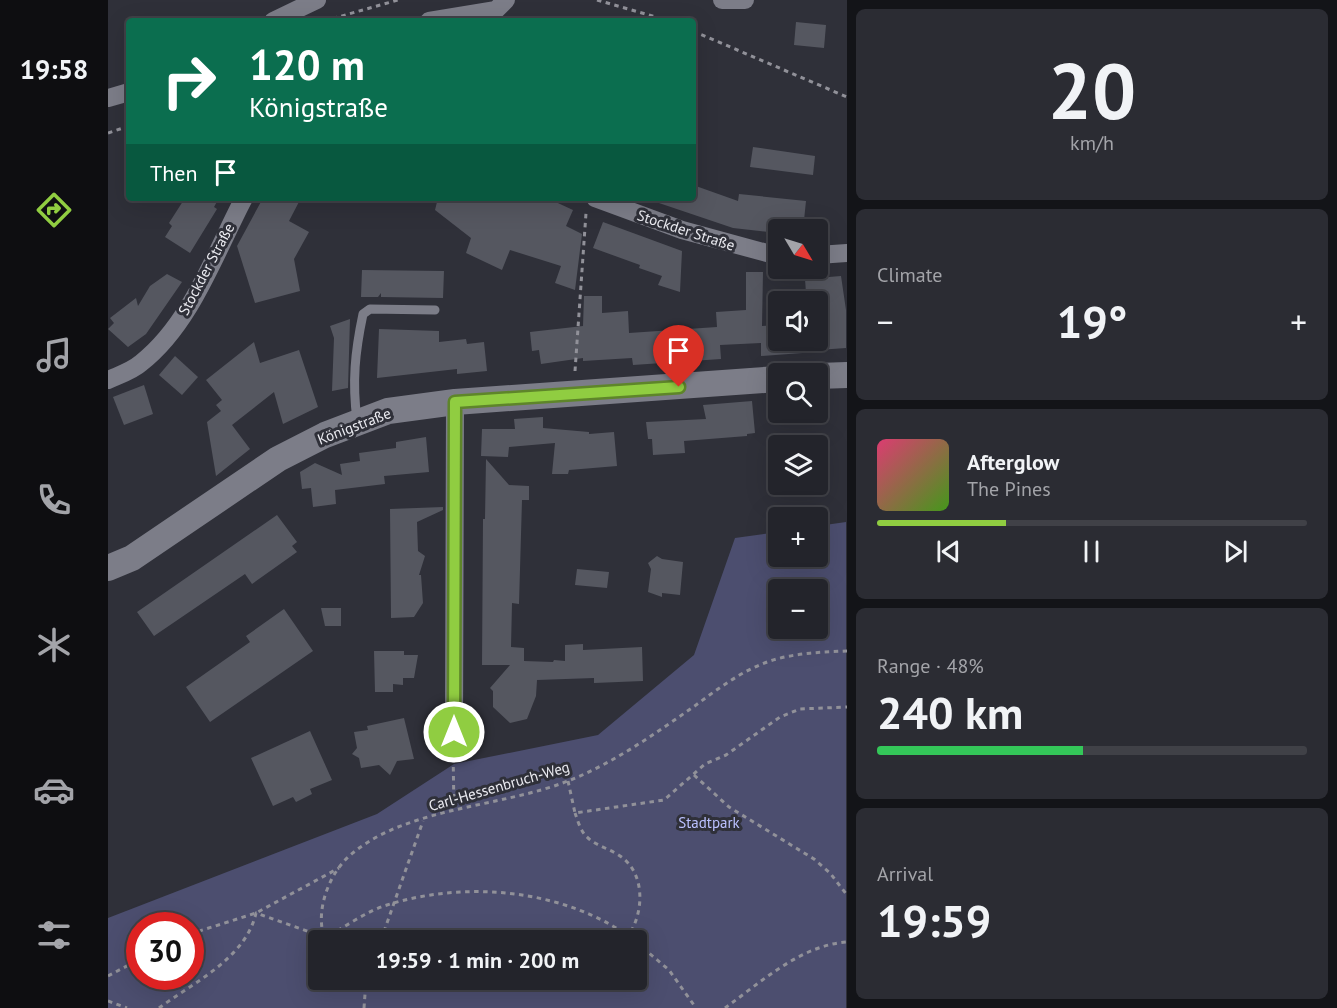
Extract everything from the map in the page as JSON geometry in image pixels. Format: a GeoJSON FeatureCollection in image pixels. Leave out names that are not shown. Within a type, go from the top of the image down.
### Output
{"type":"FeatureCollection","features":[{"type":"Feature","properties":{"kind":"main road"},"geometry":{"type":"LineString","coordinates":[[828,376],[846,375]]}},
{"type":"Feature","properties":{"kind":"main road","name":"Königstraße"},"geometry":{"type":"LineString","coordinates":[[108,568],[132,558],[278,459],[324,435],[387,411],[455,402],[768,380]]}},
{"type":"Feature","properties":{"kind":"street"},"geometry":{"type":"LineString","coordinates":[[279,18],[317,0]]}},
{"type":"Feature","properties":{"kind":"street"},"geometry":{"type":"LineString","coordinates":[[447,18],[496,10],[506,0]]}},
{"type":"Feature","properties":{"kind":"street"},"geometry":{"type":"LineString","coordinates":[[722,0],[743,0]]}},
{"type":"Feature","properties":{"kind":"street"},"geometry":{"type":"LineString","coordinates":[[108,98],[126,93]]}},
{"type":"Feature","properties":{"kind":"street","name":"Stockder Straße"},"geometry":{"type":"LineString","coordinates":[[108,380],[140,364],[174,327],[190,303],[241,201]]}},
{"type":"Feature","properties":{"kind":"street","name":"Stockder Straße"},"geometry":{"type":"LineString","coordinates":[[591,204],[768,253]]}},
{"type":"Feature","properties":{"kind":"street"},"geometry":{"type":"LineString","coordinates":[[828,254],[846,253]]}},
{"type":"Feature","properties":{"kind":"street"},"geometry":{"type":"LineString","coordinates":[[454,732],[455,402]]}},
{"type":"Feature","properties":{"kind":"lane"},"geometry":{"type":"LineString","coordinates":[[357,422],[354,394],[355,348],[363,314],[370,309],[435,310]]}},
{"type":"Feature","properties":{"kind":"path"},"geometry":{"type":"LineString","coordinates":[[335,18],[398,0]]}},
{"type":"Feature","properties":{"kind":"path"},"geometry":{"type":"LineString","coordinates":[[597,0],[660,18]]}},
{"type":"Feature","properties":{"kind":"path"},"geometry":{"type":"LineString","coordinates":[[696,32],[846,97]]}},
{"type":"Feature","properties":{"kind":"path"},"geometry":{"type":"LineString","coordinates":[[108,133],[126,127]]}},
{"type":"Feature","properties":{"kind":"path"},"geometry":{"type":"LineString","coordinates":[[573,394],[591,204]]}},
{"type":"Feature","properties":{"kind":"path","name":"Carl-Hessenbruch-Weg"},"geometry":{"type":"LineString","coordinates":[[204,930],[256,913],[341,867],[350,854],[367,842],[424,819],[568,781],[648,738],[736,677],[770,661],[801,654],[846,651]]}},
{"type":"Feature","properties":{"kind":"path"},"geometry":{"type":"LineString","coordinates":[[575,813],[664,800],[705,764],[726,754],[780,717],[800,709],[846,707]]}},
{"type":"Feature","properties":{"kind":"path"},"geometry":{"type":"LineString","coordinates":[[454,732],[454,812]]}},
{"type":"Feature","properties":{"kind":"path"},"geometry":{"type":"LineString","coordinates":[[694,775],[729,807],[814,859],[830,873],[846,895]]}},
{"type":"Feature","properties":{"kind":"path"},"geometry":{"type":"LineString","coordinates":[[568,781],[575,813],[582,831],[588,839],[624,858],[633,869],[639,895],[640,914],[631,930]]}},
{"type":"Feature","properties":{"kind":"path"},"geometry":{"type":"LineString","coordinates":[[384,930],[424,819]]}},
{"type":"Feature","properties":{"kind":"path"},"geometry":{"type":"LineString","coordinates":[[323,930],[321,916],[329,884],[341,867]]}},
{"type":"Feature","properties":{"kind":"path"},"geometry":{"type":"LineString","coordinates":[[338,930],[393,903],[422,896],[449,894],[528,896],[553,901],[586,914],[617,930]]}},
{"type":"Feature","properties":{"kind":"path"},"geometry":{"type":"LineString","coordinates":[[159,1008],[228,959],[253,927],[256,913],[308,931]]}},
{"type":"Feature","properties":{"kind":"path"},"geometry":{"type":"LineString","coordinates":[[725,1008],[777,970],[822,945],[846,942]]}},
{"type":"Feature","properties":{"kind":"path"},"geometry":{"type":"LineString","coordinates":[[647,951],[669,970],[696,1008]]}},
{"type":"Feature","properties":{"kind":"path"},"geometry":{"type":"LineString","coordinates":[[108,976],[126,966]]}},
{"type":"Feature","properties":{"kind":"path"},"geometry":{"type":"LineString","coordinates":[[363,1008],[365,990]]}},
{"type":"Feature","properties":{"kind":"path"},"geometry":{"type":"LineString","coordinates":[[108,1001],[127,1008]]}},
{"type":"Feature","properties":{"kind":"green space","name":"Stadtpark"},"geometry":{"type":"Polygon","coordinates":[[[846,522],[846,1008],[108,1008],[108,918],[377,814],[454,764],[598,735],[694,655],[735,538],[768,533],[768,567],[828,567],[828,525],[846,522]]]}},
{"type":"Feature","properties":{"kind":"building"},"geometry":{"type":"Polygon","coordinates":[[[796,22],[826,25],[824,48],[794,45],[796,22]]]}},
{"type":"Feature","properties":{"kind":"building"},"geometry":{"type":"Polygon","coordinates":[[[753,147],[815,156],[813,175],[750,167],[753,147]]]}},
{"type":"Feature","properties":{"kind":"building"},"geometry":{"type":"Polygon","coordinates":[[[696,186],[738,201],[739,194],[806,201],[804,219],[768,219],[768,232],[733,228],[653,201],[696,201],[696,186]]]}},
{"type":"Feature","properties":{"kind":"building"},"geometry":{"type":"Polygon","coordinates":[[[183,201],[217,201],[214,207],[217,209],[190,253],[165,237],[172,226],[169,223],[183,201]]]}},
{"type":"Feature","properties":{"kind":"building"},"geometry":{"type":"Polygon","coordinates":[[[261,201],[299,201],[289,221],[309,232],[294,259],[300,291],[255,303],[237,246],[261,201]]]}},
{"type":"Feature","properties":{"kind":"building"},"geometry":{"type":"Polygon","coordinates":[[[437,201],[554,201],[573,210],[566,226],[582,234],[575,290],[555,283],[561,266],[510,250],[502,270],[466,253],[471,238],[435,210],[437,201]]]}},
{"type":"Feature","properties":{"kind":"building"},"geometry":{"type":"Polygon","coordinates":[[[603,222],[682,251],[680,292],[658,285],[662,276],[639,268],[640,265],[593,248],[603,222]]]}},
{"type":"Feature","properties":{"kind":"building"},"geometry":{"type":"Polygon","coordinates":[[[362,270],[444,271],[443,298],[381,297],[381,293],[378,297],[361,297],[362,270]]]}},
{"type":"Feature","properties":{"kind":"building"},"geometry":{"type":"Polygon","coordinates":[[[746,272],[763,272],[762,326],[768,326],[768,351],[816,352],[761,356],[761,343],[720,345],[721,359],[633,365],[632,358],[583,361],[583,358],[541,364],[539,350],[532,351],[530,332],[583,326],[584,296],[602,296],[602,313],[628,311],[629,333],[717,327],[716,312],[746,310],[746,272]]]}},
{"type":"Feature","properties":{"kind":"building"},"geometry":{"type":"Polygon","coordinates":[[[167,274],[182,282],[146,334],[128,347],[108,329],[114,323],[110,318],[136,298],[138,306],[150,286],[167,274]]]}},
{"type":"Feature","properties":{"kind":"building"},"geometry":{"type":"Polygon","coordinates":[[[841,276],[846,310],[846,348],[828,349],[828,291],[806,291],[805,279],[828,279],[828,277],[841,276]]]}},
{"type":"Feature","properties":{"kind":"building"},"geometry":{"type":"Polygon","coordinates":[[[350,319],[348,388],[332,391],[334,338],[330,326],[350,319]]]}},
{"type":"Feature","properties":{"kind":"building"},"geometry":{"type":"Polygon","coordinates":[[[379,329],[439,331],[439,342],[466,339],[467,344],[484,342],[487,371],[457,374],[457,369],[377,378],[379,329]]]}},
{"type":"Feature","properties":{"kind":"building"},"geometry":{"type":"Polygon","coordinates":[[[254,342],[260,363],[299,350],[318,407],[283,424],[274,392],[232,425],[250,449],[216,476],[207,422],[221,411],[216,405],[222,400],[206,380],[254,342]]]}},
{"type":"Feature","properties":{"kind":"building"},"geometry":{"type":"Polygon","coordinates":[[[175,356],[198,377],[182,395],[159,375],[175,356]]]}},
{"type":"Feature","properties":{"kind":"building"},"geometry":{"type":"Polygon","coordinates":[[[144,385],[153,414],[124,425],[113,397],[144,385]]]}},
{"type":"Feature","properties":{"kind":"building"},"geometry":{"type":"Polygon","coordinates":[[[752,401],[755,433],[747,434],[747,436],[684,441],[685,453],[653,455],[652,439],[648,439],[646,422],[706,419],[703,405],[752,401]]]}},
{"type":"Feature","properties":{"kind":"building"},"geometry":{"type":"Polygon","coordinates":[[[543,417],[543,428],[589,432],[589,434],[614,432],[617,466],[569,470],[568,474],[552,474],[555,443],[509,447],[508,457],[481,456],[482,429],[515,429],[514,419],[543,417]]]}},
{"type":"Feature","properties":{"kind":"building"},"geometry":{"type":"Polygon","coordinates":[[[426,437],[429,472],[384,476],[385,484],[335,490],[336,504],[313,507],[311,488],[302,489],[300,472],[315,463],[342,475],[340,464],[360,461],[359,453],[396,448],[396,442],[426,437]]]}},
{"type":"Feature","properties":{"kind":"building"},"geometry":{"type":"Polygon","coordinates":[[[486,459],[509,485],[529,486],[529,500],[522,500],[519,604],[512,603],[511,647],[524,648],[524,661],[553,662],[554,660],[565,661],[565,645],[583,644],[583,650],[642,647],[643,681],[594,683],[594,678],[537,680],[536,696],[527,719],[510,723],[493,707],[493,691],[490,688],[510,665],[482,665],[483,519],[485,519],[486,459]]]}},
{"type":"Feature","properties":{"kind":"building"},"geometry":{"type":"Polygon","coordinates":[[[443,507],[443,510],[417,522],[418,551],[425,556],[419,575],[421,575],[423,603],[414,617],[391,618],[390,509],[443,507]]]}},
{"type":"Feature","properties":{"kind":"building"},"geometry":{"type":"Polygon","coordinates":[[[277,515],[297,542],[292,546],[297,552],[252,584],[245,574],[154,636],[137,612],[277,515]]]}},
{"type":"Feature","properties":{"kind":"building"},"geometry":{"type":"Polygon","coordinates":[[[657,556],[683,562],[680,595],[662,593],[662,597],[648,592],[651,569],[648,563],[657,556]]]}},
{"type":"Feature","properties":{"kind":"building"},"geometry":{"type":"Polygon","coordinates":[[[577,569],[609,572],[607,588],[575,585],[577,569]]]}},
{"type":"Feature","properties":{"kind":"building"},"geometry":{"type":"Polygon","coordinates":[[[321,608],[341,608],[341,626],[325,626],[321,608]]]}},
{"type":"Feature","properties":{"kind":"building"},"geometry":{"type":"Polygon","coordinates":[[[284,609],[313,651],[210,722],[186,687],[250,642],[246,636],[284,609]]]}},
{"type":"Feature","properties":{"kind":"building"},"geometry":{"type":"Polygon","coordinates":[[[374,651],[404,651],[404,655],[418,655],[414,678],[403,678],[403,685],[393,684],[393,692],[375,692],[374,651]]]}},
{"type":"Feature","properties":{"kind":"building"},"geometry":{"type":"Polygon","coordinates":[[[404,718],[414,759],[397,761],[390,775],[379,765],[361,768],[359,758],[352,754],[357,748],[354,732],[368,730],[367,726],[404,718]]]}},
{"type":"Feature","properties":{"kind":"building"},"geometry":{"type":"Polygon","coordinates":[[[310,731],[332,780],[310,789],[312,794],[296,802],[293,797],[273,806],[251,758],[310,731]]]}},
{"type":"Feature","properties":{"kind":"route"},"geometry":{"type":"LineString","coordinates":[[454,732],[455,402],[679,387]]}}]}
